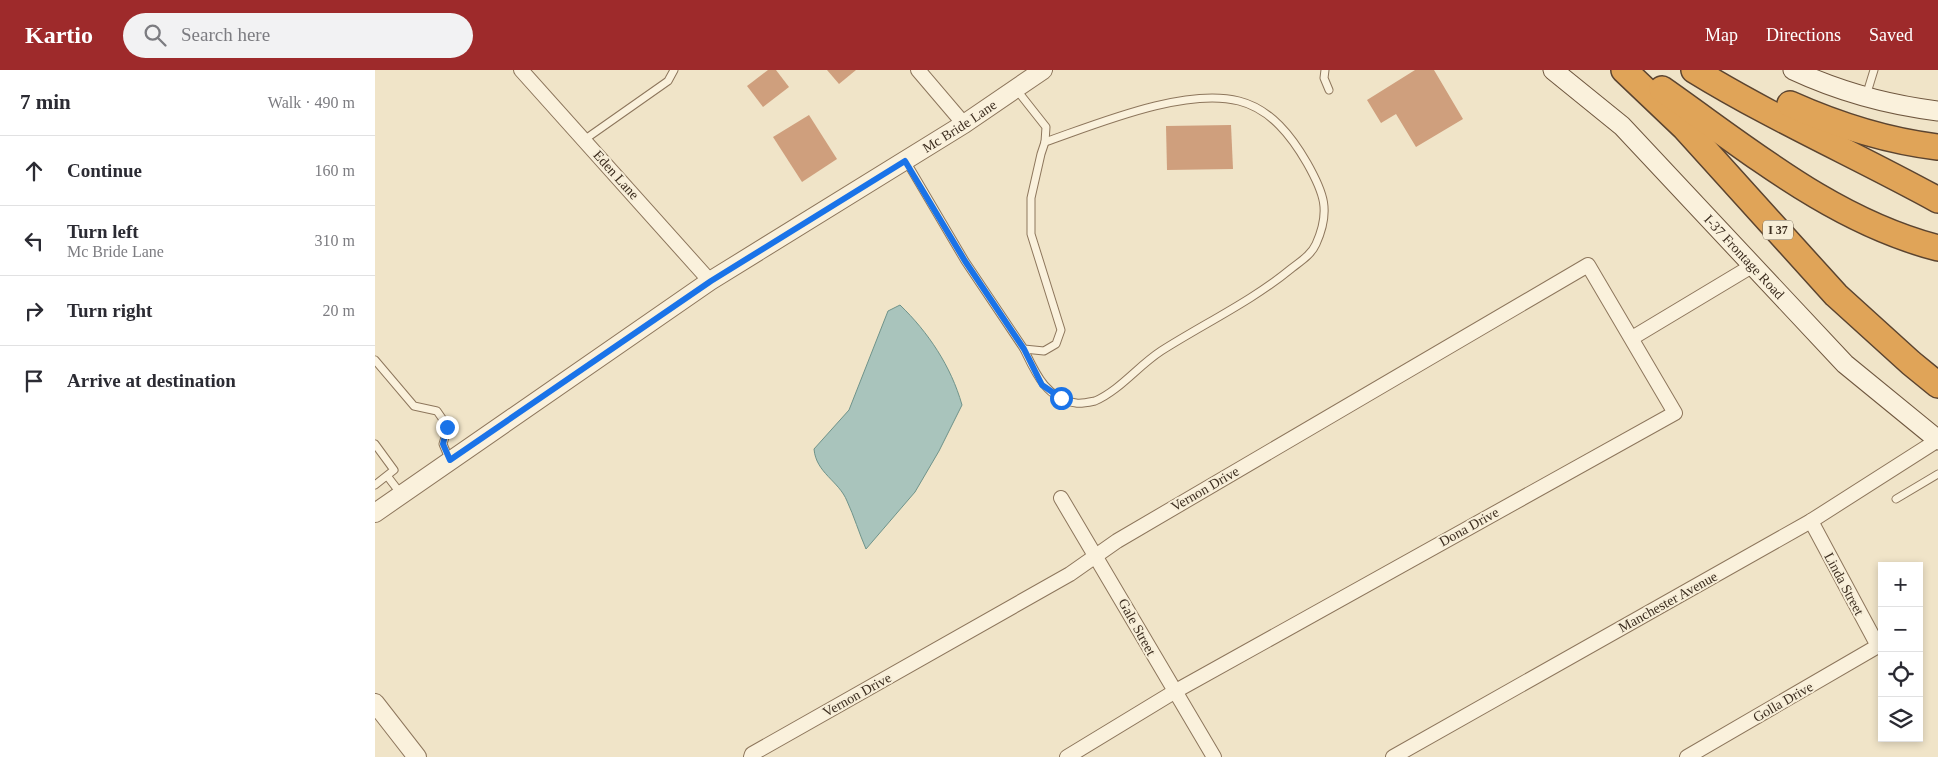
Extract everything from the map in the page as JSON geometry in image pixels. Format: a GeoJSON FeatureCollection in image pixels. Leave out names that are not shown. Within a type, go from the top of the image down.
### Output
{"type":"FeatureCollection","features":[{"type":"Feature","properties":{"kind":"highway","name":"I 37"},"geometry":{"type":"LineString","coordinates":[[1624,70],[1685,128],[1836,295],[1938,385]]}},
{"type":"Feature","properties":{"kind":"highway"},"geometry":{"type":"LineString","coordinates":[[1636,70],[1798,184],[1852,217],[1908,240],[1938,248]]}},
{"type":"Feature","properties":{"kind":"highway"},"geometry":{"type":"LineString","coordinates":[[1694,70],[1723,88],[1869,162],[1938,200]]}},
{"type":"Feature","properties":{"kind":"highway"},"geometry":{"type":"LineString","coordinates":[[1719,70],[1753,88],[1824,119],[1907,143],[1938,147]]}},
{"type":"Feature","properties":{"kind":"main road","name":"I-37 Frontage Road"},"geometry":{"type":"LineString","coordinates":[[1553,70],[1621,126],[1845,364],[1938,440]]}},
{"type":"Feature","properties":{"kind":"main road"},"geometry":{"type":"LineString","coordinates":[[1793,70],[1820,83],[1907,108],[1938,111]]}},
{"type":"Feature","properties":{"kind":"street","name":"Eden Lane"},"geometry":{"type":"LineString","coordinates":[[521,70],[711,281]]}},
{"type":"Feature","properties":{"kind":"street"},"geometry":{"type":"LineString","coordinates":[[918,70],[964,124]]}},
{"type":"Feature","properties":{"kind":"street","name":"Mc Bride Lane"},"geometry":{"type":"LineString","coordinates":[[375,513],[711,281],[964,124],[1043,70]]}},
{"type":"Feature","properties":{"kind":"street","name":"Vernon Drive"},"geometry":{"type":"LineString","coordinates":[[751,757],[752,754],[1070,574],[1096,555],[1589,265],[1632,338]]}},
{"type":"Feature","properties":{"kind":"street"},"geometry":{"type":"LineString","coordinates":[[1632,338],[1752,266]]}},
{"type":"Feature","properties":{"kind":"street","name":"Dona Drive"},"geometry":{"type":"LineString","coordinates":[[1067,757],[1174,692],[1675,413],[1632,338]]}},
{"type":"Feature","properties":{"kind":"street","name":"Manchester Avenue"},"geometry":{"type":"LineString","coordinates":[[1393,757],[1811,521],[1938,440]]}},
{"type":"Feature","properties":{"kind":"street","name":"Gale Street"},"geometry":{"type":"LineString","coordinates":[[1061,498],[1214,757]]}},
{"type":"Feature","properties":{"kind":"street","name":"Linda Street"},"geometry":{"type":"LineString","coordinates":[[1811,521],[1878,646]]}},
{"type":"Feature","properties":{"kind":"street","name":"Golla Drive"},"geometry":{"type":"LineString","coordinates":[[1687,757],[1878,646]]}},
{"type":"Feature","properties":{"kind":"street"},"geometry":{"type":"LineString","coordinates":[[375,703],[417,757]]}},
{"type":"Feature","properties":{"kind":"lane"},"geometry":{"type":"LineString","coordinates":[[584,140],[668,81],[674,70]]}},
{"type":"Feature","properties":{"kind":"lane"},"geometry":{"type":"LineString","coordinates":[[1325,70],[1324,78],[1329,90]]}},
{"type":"Feature","properties":{"kind":"lane"},"geometry":{"type":"LineString","coordinates":[[1866,96],[1874,70]]}},
{"type":"Feature","properties":{"kind":"lane"},"geometry":{"type":"LineString","coordinates":[[1016,89],[1046,127],[1045,142],[1031,198],[1031,234],[1061,330],[1056,344],[1044,351],[1024,349]]}},
{"type":"Feature","properties":{"kind":"lane"},"geometry":{"type":"LineString","coordinates":[[905,161],[965,261],[1024,349],[1042,385],[1061,398],[1076,403],[1093,401],[1109,393],[1160,352],[1265,290],[1309,255],[1315,245],[1325,214],[1322,190],[1296,143],[1273,118],[1240,101],[1215,98],[1181,101],[1131,112],[1045,142]]}},
{"type":"Feature","properties":{"kind":"lane"},"geometry":{"type":"LineString","coordinates":[[375,360],[414,406],[437,411],[447,427],[443,444],[450,460]]}},
{"type":"Feature","properties":{"kind":"lane"},"geometry":{"type":"LineString","coordinates":[[375,444],[393,468],[393,473],[375,485]]}},
{"type":"Feature","properties":{"kind":"lane"},"geometry":{"type":"LineString","coordinates":[[1896,499],[1938,474]]}},
{"type":"Feature","properties":{"kind":"lane"},"geometry":{"type":"LineString","coordinates":[[388,477],[401,494]]}},
{"type":"Feature","properties":{"kind":"water"},"geometry":{"type":"Polygon","coordinates":[[[900,305],[937,350],[952,377],[962,405],[939,451],[915,492],[866,549],[850,507],[839,488],[823,471],[814,449],[849,410],[888,311],[900,305]]]}},
{"type":"Feature","properties":{"kind":"building"},"geometry":{"type":"Polygon","coordinates":[[[768,70],[776,70],[789,87],[763,107],[747,86],[768,70]]]}},
{"type":"Feature","properties":{"kind":"building"},"geometry":{"type":"Polygon","coordinates":[[[827,70],[856,70],[839,84],[827,70]]]}},
{"type":"Feature","properties":{"kind":"building"},"geometry":{"type":"Polygon","coordinates":[[[1415,70],[1434,70],[1463,119],[1416,147],[1396,114],[1381,123],[1367,100],[1415,70]]]}},
{"type":"Feature","properties":{"kind":"building"},"geometry":{"type":"Polygon","coordinates":[[[809,115],[837,159],[802,182],[773,137],[809,115]]]}},
{"type":"Feature","properties":{"kind":"building"},"geometry":{"type":"Polygon","coordinates":[[[1231,125],[1233,169],[1167,170],[1166,126],[1231,125]]]}},
{"type":"Feature","properties":{"kind":"route"},"geometry":{"type":"LineString","coordinates":[[447,427],[443,444],[450,460],[711,281],[905,161],[965,261],[1024,349],[1042,385],[1061,398]]}}]}
